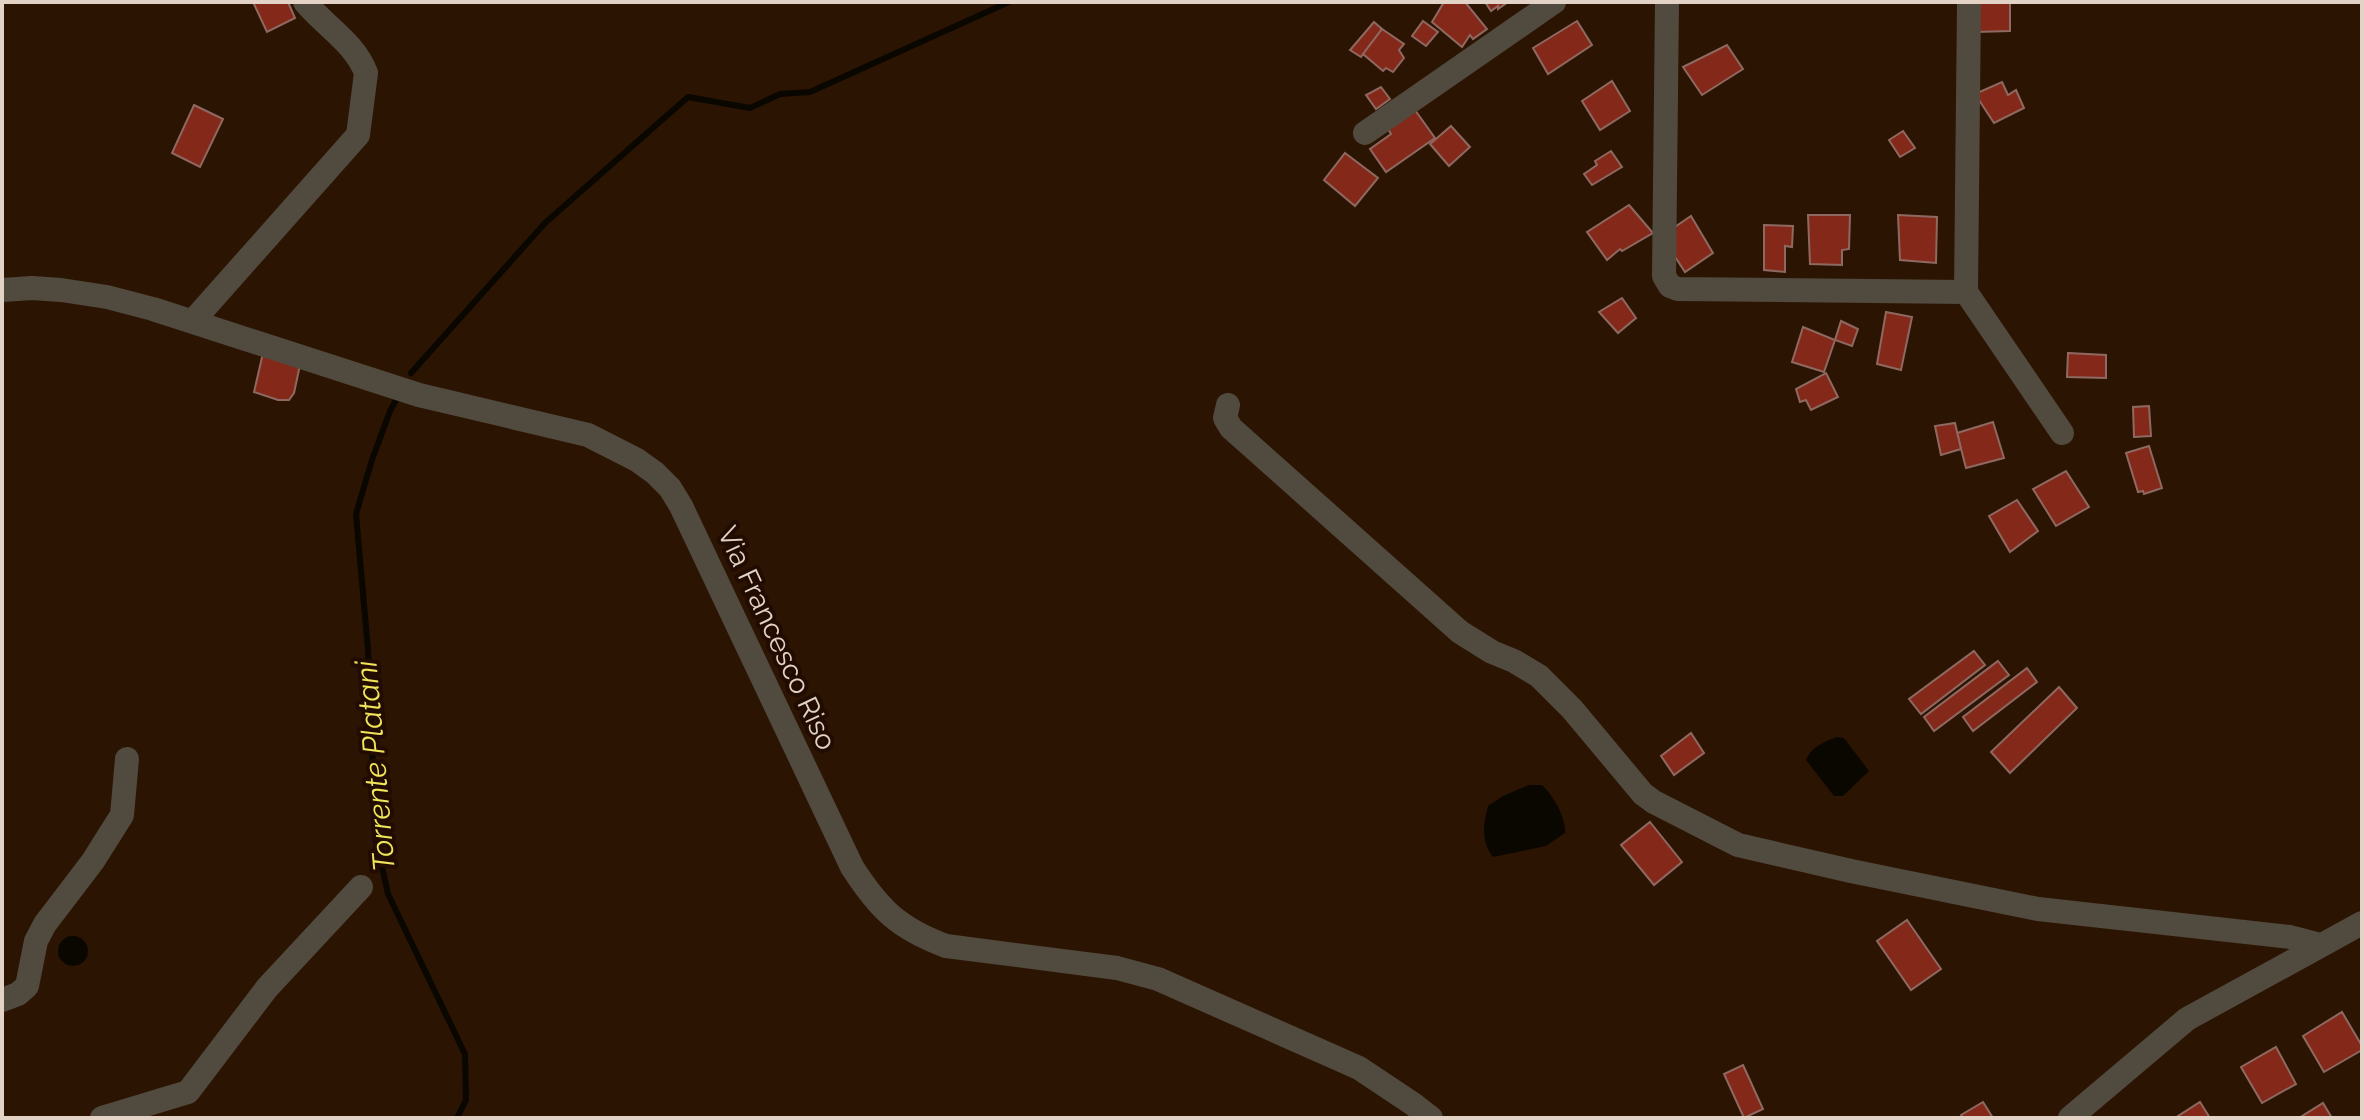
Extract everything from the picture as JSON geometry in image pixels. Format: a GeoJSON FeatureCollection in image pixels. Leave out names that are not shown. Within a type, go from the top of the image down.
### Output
{"type":"FeatureCollection","features":[{"type":"Feature","properties":{"kind":"street"},"geometry":{"type":"LineString","coordinates":[[193,321],[358,135],[366,73],[363,65],[352,48],[305,2]]}},
{"type":"Feature","properties":{"kind":"street"},"geometry":{"type":"LineString","coordinates":[[1365,133],[1554,2]]}},
{"type":"Feature","properties":{"kind":"street"},"geometry":{"type":"LineString","coordinates":[[1667,2],[1664,276],[1670,286],[1678,289],[1966,292]]}},
{"type":"Feature","properties":{"kind":"street"},"geometry":{"type":"LineString","coordinates":[[1969,2],[1966,292],[2062,433]]}},
{"type":"Feature","properties":{"kind":"street","name":"Via Francesco Riso"},"geometry":{"type":"LineString","coordinates":[[2,290],[32,288],[107,297],[193,321],[419,395],[588,435],[637,460],[670,488],[681,506],[852,867],[873,898],[892,917],[929,940],[946,946],[1117,968],[1158,979],[1359,1068],[1431,1118]]}},
{"type":"Feature","properties":{"kind":"street"},"geometry":{"type":"LineString","coordinates":[[1228,405],[1225,418],[1231,428],[1460,632],[1539,676],[1572,709],[1643,794],[1738,845],[2038,909],[2290,937],[2321,945]]}},
{"type":"Feature","properties":{"kind":"street"},"geometry":{"type":"LineString","coordinates":[[2,1000],[18,994],[27,986],[33,950],[45,924],[93,861],[122,815],[127,759]]}},
{"type":"Feature","properties":{"kind":"street"},"geometry":{"type":"LineString","coordinates":[[102,1118],[188,1092],[267,988],[361,887]]}},
{"type":"Feature","properties":{"kind":"street"},"geometry":{"type":"LineString","coordinates":[[2070,1118],[2187,1019],[2362,923]]}},
{"type":"Feature","properties":{"kind":"shaded area"},"geometry":{"type":"Polygon","coordinates":[[[1837,737],[1844,738],[1869,771],[1843,796],[1834,796],[1806,760],[1814,749],[1837,737]]]}},
{"type":"Feature","properties":{"kind":"shaded area"},"geometry":{"type":"Polygon","coordinates":[[[1529,785],[1542,785],[1550,795],[1561,814],[1565,833],[1546,846],[1493,857],[1484,833],[1488,806],[1529,785]]]}},
{"type":"Feature","properties":{"kind":"shaded area"},"geometry":{"type":"Polygon","coordinates":[[[73,936],[84,940],[88,951],[84,962],[73,966],[62,962],[58,951],[62,940],[73,936]]]}},
{"type":"Feature","properties":{"kind":"building"},"geometry":{"type":"Polygon","coordinates":[[[253,2],[288,2],[295,18],[267,32],[253,2]]]}},
{"type":"Feature","properties":{"kind":"building"},"geometry":{"type":"Polygon","coordinates":[[[1444,2],[1465,2],[1487,29],[1473,39],[1470,35],[1462,47],[1432,22],[1444,2]]]}},
{"type":"Feature","properties":{"kind":"building"},"geometry":{"type":"Polygon","coordinates":[[[1485,2],[1508,2],[1491,11],[1485,2]]]}},
{"type":"Feature","properties":{"kind":"building"},"geometry":{"type":"Polygon","coordinates":[[[1976,2],[2010,2],[2010,31],[1976,32],[1976,2]]]}},
{"type":"Feature","properties":{"kind":"building"},"geometry":{"type":"Polygon","coordinates":[[[1423,21],[1438,32],[1426,46],[1412,36],[1423,21]]]}},
{"type":"Feature","properties":{"kind":"building"},"geometry":{"type":"Polygon","coordinates":[[[1577,21],[1592,45],[1548,74],[1533,48],[1577,21]]]}},
{"type":"Feature","properties":{"kind":"building"},"geometry":{"type":"Polygon","coordinates":[[[1374,22],[1382,29],[1361,57],[1350,50],[1374,22]]]}},
{"type":"Feature","properties":{"kind":"building"},"geometry":{"type":"Polygon","coordinates":[[[1382,29],[1404,44],[1399,50],[1404,58],[1393,72],[1386,68],[1383,71],[1363,54],[1382,29]]]}},
{"type":"Feature","properties":{"kind":"building"},"geometry":{"type":"Polygon","coordinates":[[[1727,45],[1743,69],[1702,95],[1683,67],[1727,45]]]}},
{"type":"Feature","properties":{"kind":"building"},"geometry":{"type":"Polygon","coordinates":[[[1612,81],[1630,111],[1600,130],[1582,101],[1612,81]]]}},
{"type":"Feature","properties":{"kind":"building"},"geometry":{"type":"Polygon","coordinates":[[[2002,82],[2008,95],[2016,90],[2024,108],[1994,123],[1975,94],[2002,82]]]}},
{"type":"Feature","properties":{"kind":"building"},"geometry":{"type":"Polygon","coordinates":[[[1381,87],[1390,99],[1376,109],[1366,95],[1381,87]]]}},
{"type":"Feature","properties":{"kind":"building"},"geometry":{"type":"Polygon","coordinates":[[[194,105],[223,119],[200,167],[172,153],[194,105]]]}},
{"type":"Feature","properties":{"kind":"building"},"geometry":{"type":"Polygon","coordinates":[[[1415,110],[1435,138],[1386,172],[1370,149],[1391,134],[1388,129],[1415,110]]]}},
{"type":"Feature","properties":{"kind":"building"},"geometry":{"type":"Polygon","coordinates":[[[1451,126],[1470,147],[1449,166],[1430,144],[1451,126]]]}},
{"type":"Feature","properties":{"kind":"building"},"geometry":{"type":"Polygon","coordinates":[[[1903,131],[1915,148],[1900,157],[1889,140],[1903,131]]]}},
{"type":"Feature","properties":{"kind":"building"},"geometry":{"type":"Polygon","coordinates":[[[1611,151],[1622,167],[1592,185],[1584,174],[1597,165],[1595,161],[1611,151]]]}},
{"type":"Feature","properties":{"kind":"building"},"geometry":{"type":"Polygon","coordinates":[[[1345,153],[1378,178],[1355,206],[1324,180],[1345,153]]]}},
{"type":"Feature","properties":{"kind":"building"},"geometry":{"type":"Polygon","coordinates":[[[1629,205],[1653,233],[1622,251],[1620,249],[1607,260],[1587,232],[1629,205]]]}},
{"type":"Feature","properties":{"kind":"building"},"geometry":{"type":"Polygon","coordinates":[[[1808,215],[1850,215],[1849,249],[1842,250],[1842,265],[1810,264],[1808,215]]]}},
{"type":"Feature","properties":{"kind":"building"},"geometry":{"type":"Polygon","coordinates":[[[1898,215],[1937,217],[1936,263],[1900,260],[1898,215]]]}},
{"type":"Feature","properties":{"kind":"building"},"geometry":{"type":"Polygon","coordinates":[[[1691,216],[1713,253],[1685,272],[1670,249],[1669,231],[1691,216]]]}},
{"type":"Feature","properties":{"kind":"building"},"geometry":{"type":"Polygon","coordinates":[[[1764,225],[1793,226],[1792,247],[1785,246],[1785,272],[1764,270],[1764,225]]]}},
{"type":"Feature","properties":{"kind":"building"},"geometry":{"type":"Polygon","coordinates":[[[1622,298],[1636,318],[1618,333],[1599,312],[1622,298]]]}},
{"type":"Feature","properties":{"kind":"building"},"geometry":{"type":"Polygon","coordinates":[[[1886,312],[1912,317],[1901,370],[1877,364],[1886,312]]]}},
{"type":"Feature","properties":{"kind":"building"},"geometry":{"type":"Polygon","coordinates":[[[1841,321],[1858,329],[1852,346],[1835,340],[1841,321]]]}},
{"type":"Feature","properties":{"kind":"building"},"geometry":{"type":"Polygon","coordinates":[[[1803,327],[1835,340],[1824,372],[1792,362],[1803,327]]]}},
{"type":"Feature","properties":{"kind":"building"},"geometry":{"type":"Polygon","coordinates":[[[263,353],[300,365],[294,393],[289,400],[278,400],[254,392],[263,353]]]}},
{"type":"Feature","properties":{"kind":"building"},"geometry":{"type":"Polygon","coordinates":[[[2068,353],[2106,355],[2106,378],[2067,377],[2068,353]]]}},
{"type":"Feature","properties":{"kind":"building"},"geometry":{"type":"Polygon","coordinates":[[[1826,373],[1838,397],[1811,410],[1806,400],[1800,402],[1796,389],[1826,373]]]}},
{"type":"Feature","properties":{"kind":"building"},"geometry":{"type":"Polygon","coordinates":[[[2149,406],[2151,436],[2134,437],[2133,407],[2149,406]]]}},
{"type":"Feature","properties":{"kind":"building"},"geometry":{"type":"Polygon","coordinates":[[[1993,422],[2004,458],[1966,468],[1957,433],[1993,422]]]}},
{"type":"Feature","properties":{"kind":"building"},"geometry":{"type":"Polygon","coordinates":[[[1955,423],[1961,449],[1941,455],[1935,426],[1955,423]]]}},
{"type":"Feature","properties":{"kind":"building"},"geometry":{"type":"Polygon","coordinates":[[[2149,446],[2162,488],[2144,494],[2143,491],[2138,492],[2126,453],[2149,446]]]}},
{"type":"Feature","properties":{"kind":"building"},"geometry":{"type":"Polygon","coordinates":[[[2066,471],[2089,507],[2056,526],[2033,489],[2066,471]]]}},
{"type":"Feature","properties":{"kind":"building"},"geometry":{"type":"Polygon","coordinates":[[[2017,500],[2038,531],[2010,552],[1989,516],[2017,500]]]}},
{"type":"Feature","properties":{"kind":"building"},"geometry":{"type":"Polygon","coordinates":[[[1974,651],[1985,665],[1921,714],[1909,699],[1974,651]]]}},
{"type":"Feature","properties":{"kind":"building"},"geometry":{"type":"Polygon","coordinates":[[[1998,661],[2009,675],[1934,731],[1924,717],[1998,661]]]}},
{"type":"Feature","properties":{"kind":"building"},"geometry":{"type":"Polygon","coordinates":[[[2027,668],[2037,682],[1973,731],[1963,717],[2027,668]]]}},
{"type":"Feature","properties":{"kind":"building"},"geometry":{"type":"Polygon","coordinates":[[[2059,687],[2077,708],[2010,773],[1991,752],[2059,687]]]}},
{"type":"Feature","properties":{"kind":"building"},"geometry":{"type":"Polygon","coordinates":[[[1691,733],[1704,753],[1674,775],[1661,756],[1691,733]]]}},
{"type":"Feature","properties":{"kind":"building"},"geometry":{"type":"Polygon","coordinates":[[[1650,822],[1682,862],[1654,885],[1621,845],[1650,822]]]}},
{"type":"Feature","properties":{"kind":"building"},"geometry":{"type":"Polygon","coordinates":[[[1907,920],[1941,969],[1911,990],[1877,941],[1907,920]]]}},
{"type":"Feature","properties":{"kind":"building"},"geometry":{"type":"Polygon","coordinates":[[[2342,1012],[2362,1050],[2324,1072],[2303,1036],[2342,1012]]]}},
{"type":"Feature","properties":{"kind":"building"},"geometry":{"type":"Polygon","coordinates":[[[2276,1047],[2296,1084],[2262,1103],[2241,1067],[2276,1047]]]}},
{"type":"Feature","properties":{"kind":"building"},"geometry":{"type":"Polygon","coordinates":[[[1743,1065],[1763,1109],[1744,1118],[1724,1074],[1743,1065]]]}},
{"type":"Feature","properties":{"kind":"building"},"geometry":{"type":"Polygon","coordinates":[[[1983,1102],[1993,1118],[1963,1118],[1961,1115],[1983,1102]]]}},
{"type":"Feature","properties":{"kind":"building"},"geometry":{"type":"Polygon","coordinates":[[[2200,1102],[2210,1118],[2175,1118],[2200,1102]]]}},
{"type":"Feature","properties":{"kind":"building"},"geometry":{"type":"Polygon","coordinates":[[[2323,1103],[2332,1118],[2299,1118],[2323,1103]]]}},
{"type":"Feature","properties":{"kind":"waterway","name":"Torrente Platani"},"geometry":{"type":"LineString","coordinates":[[411,373],[545,223],[688,97],[750,108],[780,94],[810,92],[1009,2]]}},
{"type":"Feature","properties":{"kind":"waterway","name":"Torrente Platani"},"geometry":{"type":"LineString","coordinates":[[396,400],[372,460],[356,514],[368,650],[376,839],[388,894],[465,1054],[466,1100],[457,1118]]}}]}
